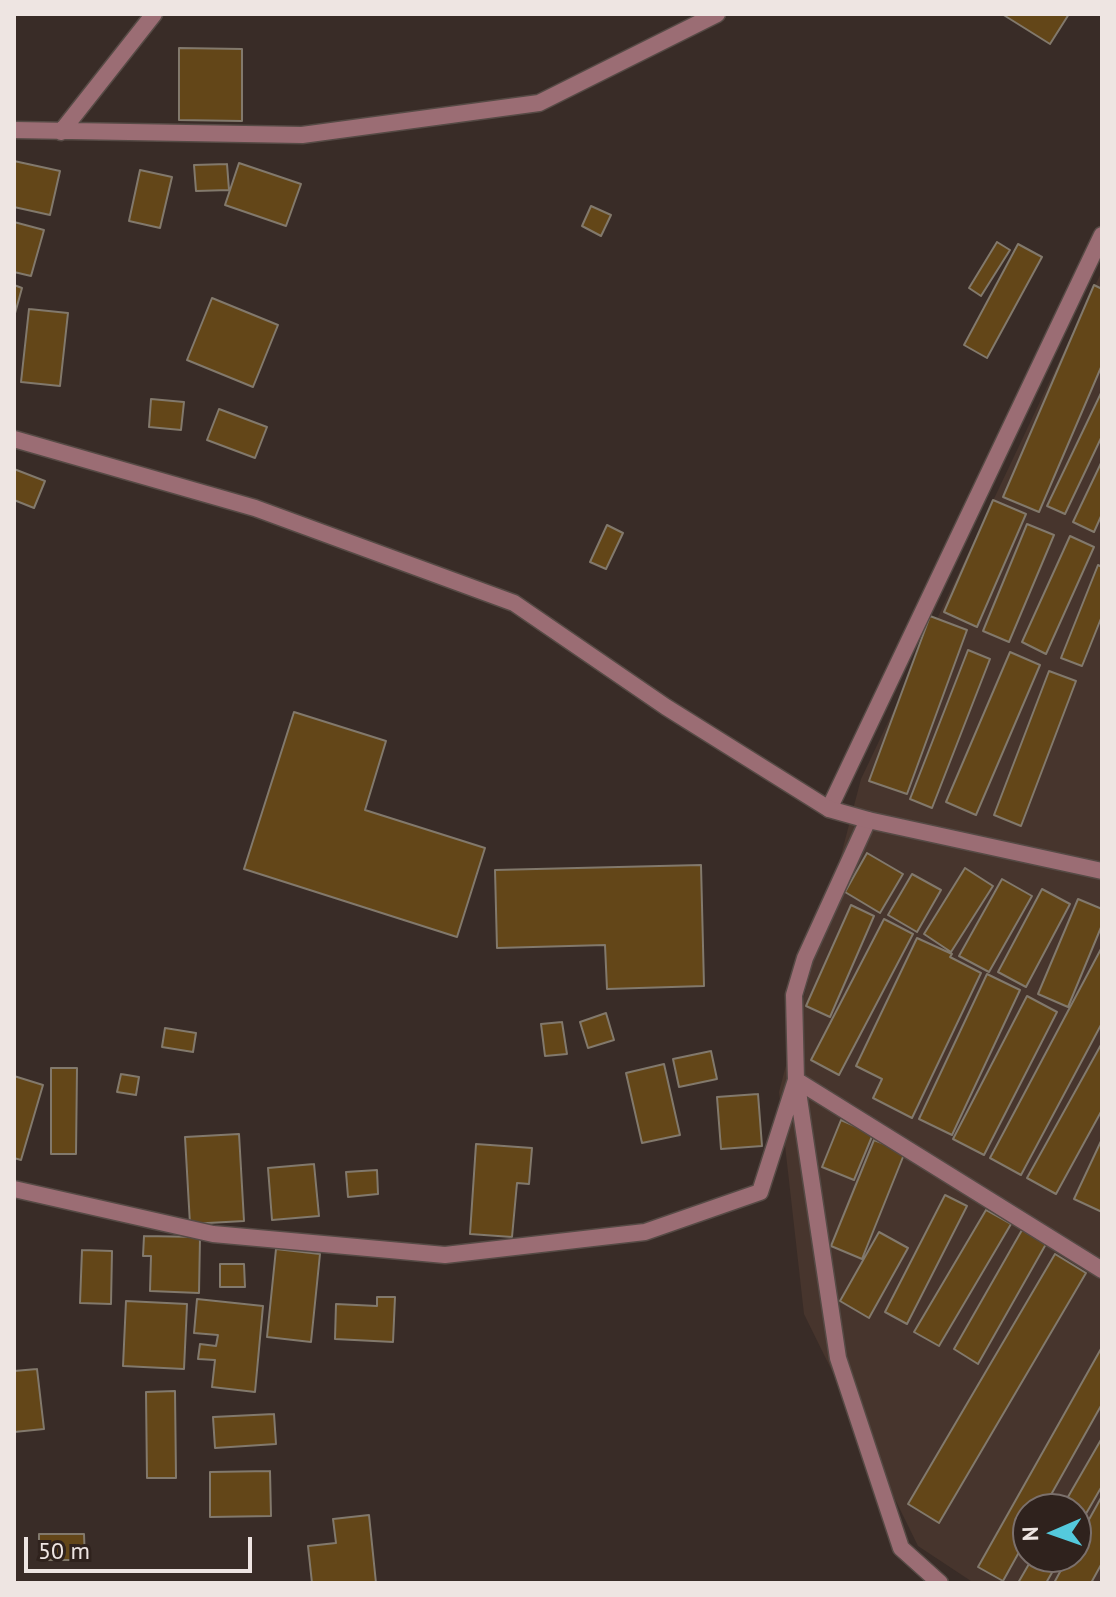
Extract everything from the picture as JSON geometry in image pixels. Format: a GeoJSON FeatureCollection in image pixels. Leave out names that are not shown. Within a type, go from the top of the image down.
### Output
{"type":"FeatureCollection","features":[{"type":"Feature","properties":{"kind":"street"},"geometry":{"type":"LineString","coordinates":[[61,132],[154,14]]}},
{"type":"Feature","properties":{"kind":"street"},"geometry":{"type":"LineString","coordinates":[[14,130],[302,135],[539,103],[717,14]]}},
{"type":"Feature","properties":{"kind":"street"},"geometry":{"type":"LineString","coordinates":[[829,809],[1102,235]]}},
{"type":"Feature","properties":{"kind":"street"},"geometry":{"type":"LineString","coordinates":[[14,439],[255,508],[514,603],[666,707],[829,809],[1102,871]]}},
{"type":"Feature","properties":{"kind":"street"},"geometry":{"type":"LineString","coordinates":[[868,820],[805,958],[794,995],[796,1080],[838,1358],[901,1548],[940,1583]]}},
{"type":"Feature","properties":{"kind":"street"},"geometry":{"type":"LineString","coordinates":[[14,1189],[213,1234],[445,1255],[645,1232],[760,1192],[796,1080]]}},
{"type":"Feature","properties":{"kind":"street"},"geometry":{"type":"LineString","coordinates":[[796,1080],[1100,1265]]}},
{"type":"Feature","properties":{"kind":"shaded area"},"geometry":{"type":"Polygon","coordinates":[[[1102,271],[1102,1583],[974,1583],[918,1546],[804,1314],[779,1092],[861,779],[1102,271]]]}},
{"type":"Feature","properties":{"kind":"building"},"geometry":{"type":"Polygon","coordinates":[[[1002,14],[1069,14],[1050,44],[1002,14]]]}},
{"type":"Feature","properties":{"kind":"building"},"geometry":{"type":"Polygon","coordinates":[[[179,48],[242,49],[242,121],[179,120],[179,48]]]}},
{"type":"Feature","properties":{"kind":"building"},"geometry":{"type":"Polygon","coordinates":[[[14,161],[60,171],[50,215],[14,207],[14,161]]]}},
{"type":"Feature","properties":{"kind":"building"},"geometry":{"type":"Polygon","coordinates":[[[239,163],[301,184],[286,226],[225,205],[239,163]]]}},
{"type":"Feature","properties":{"kind":"building"},"geometry":{"type":"Polygon","coordinates":[[[227,164],[229,190],[196,191],[194,165],[227,164]]]}},
{"type":"Feature","properties":{"kind":"building"},"geometry":{"type":"Polygon","coordinates":[[[140,170],[172,177],[160,228],[129,221],[140,170]]]}},
{"type":"Feature","properties":{"kind":"building"},"geometry":{"type":"Polygon","coordinates":[[[591,206],[611,215],[601,236],[582,226],[591,206]]]}},
{"type":"Feature","properties":{"kind":"building"},"geometry":{"type":"Polygon","coordinates":[[[14,222],[44,230],[31,276],[14,272],[14,222]]]}},
{"type":"Feature","properties":{"kind":"building"},"geometry":{"type":"Polygon","coordinates":[[[997,242],[1010,250],[981,296],[969,288],[997,242]]]}},
{"type":"Feature","properties":{"kind":"building"},"geometry":{"type":"Polygon","coordinates":[[[1018,244],[1042,257],[987,358],[964,345],[1018,244]]]}},
{"type":"Feature","properties":{"kind":"building"},"geometry":{"type":"Polygon","coordinates":[[[14,285],[22,288],[14,317],[14,285]]]}},
{"type":"Feature","properties":{"kind":"building"},"geometry":{"type":"Polygon","coordinates":[[[1094,285],[1102,289],[1102,365],[1039,512],[1003,497],[1094,285]]]}},
{"type":"Feature","properties":{"kind":"building"},"geometry":{"type":"Polygon","coordinates":[[[212,298],[278,325],[253,387],[187,360],[212,298]]]}},
{"type":"Feature","properties":{"kind":"building"},"geometry":{"type":"Polygon","coordinates":[[[29,309],[68,313],[60,386],[21,382],[29,309]]]}},
{"type":"Feature","properties":{"kind":"building"},"geometry":{"type":"Polygon","coordinates":[[[1102,391],[1102,436],[1065,514],[1047,506],[1102,391]]]}},
{"type":"Feature","properties":{"kind":"building"},"geometry":{"type":"Polygon","coordinates":[[[151,399],[184,402],[181,430],[149,427],[151,399]]]}},
{"type":"Feature","properties":{"kind":"building"},"geometry":{"type":"Polygon","coordinates":[[[219,409],[267,427],[255,458],[207,440],[219,409]]]}},
{"type":"Feature","properties":{"kind":"building"},"geometry":{"type":"Polygon","coordinates":[[[1102,461],[1102,514],[1094,532],[1073,522],[1102,461]]]}},
{"type":"Feature","properties":{"kind":"building"},"geometry":{"type":"Polygon","coordinates":[[[14,469],[45,481],[34,508],[14,500],[14,469]]]}},
{"type":"Feature","properties":{"kind":"building"},"geometry":{"type":"Polygon","coordinates":[[[993,500],[1026,514],[977,627],[944,612],[993,500]]]}},
{"type":"Feature","properties":{"kind":"building"},"geometry":{"type":"Polygon","coordinates":[[[1027,524],[1054,535],[1009,642],[983,631],[1027,524]]]}},
{"type":"Feature","properties":{"kind":"building"},"geometry":{"type":"Polygon","coordinates":[[[607,525],[623,533],[606,569],[590,562],[607,525]]]}},
{"type":"Feature","properties":{"kind":"building"},"geometry":{"type":"Polygon","coordinates":[[[1070,536],[1094,547],[1046,654],[1022,642],[1070,536]]]}},
{"type":"Feature","properties":{"kind":"building"},"geometry":{"type":"Polygon","coordinates":[[[1098,565],[1102,567],[1102,616],[1082,666],[1061,658],[1098,565]]]}},
{"type":"Feature","properties":{"kind":"building"},"geometry":{"type":"Polygon","coordinates":[[[930,616],[967,630],[907,794],[869,781],[930,616]]]}},
{"type":"Feature","properties":{"kind":"building"},"geometry":{"type":"Polygon","coordinates":[[[968,650],[990,659],[932,808],[910,799],[968,650]]]}},
{"type":"Feature","properties":{"kind":"building"},"geometry":{"type":"Polygon","coordinates":[[[1010,652],[1040,665],[976,815],[946,802],[1010,652]]]}},
{"type":"Feature","properties":{"kind":"building"},"geometry":{"type":"Polygon","coordinates":[[[1049,671],[1076,681],[1021,826],[994,815],[1049,671]]]}},
{"type":"Feature","properties":{"kind":"building"},"geometry":{"type":"Polygon","coordinates":[[[294,712],[386,741],[365,810],[485,848],[457,937],[244,869],[294,712]]]}},
{"type":"Feature","properties":{"kind":"building"},"geometry":{"type":"Polygon","coordinates":[[[867,853],[903,874],[880,913],[845,892],[867,853]]]}},
{"type":"Feature","properties":{"kind":"building"},"geometry":{"type":"Polygon","coordinates":[[[701,865],[704,986],[607,989],[605,945],[497,948],[495,870],[701,865]]]}},
{"type":"Feature","properties":{"kind":"building"},"geometry":{"type":"Polygon","coordinates":[[[965,868],[993,886],[951,952],[924,934],[965,868]]]}},
{"type":"Feature","properties":{"kind":"building"},"geometry":{"type":"Polygon","coordinates":[[[912,874],[941,890],[917,932],[888,915],[912,874]]]}},
{"type":"Feature","properties":{"kind":"building"},"geometry":{"type":"Polygon","coordinates":[[[1002,879],[1032,896],[989,972],[959,956],[1002,879]]]}},
{"type":"Feature","properties":{"kind":"building"},"geometry":{"type":"Polygon","coordinates":[[[1042,889],[1070,904],[1026,987],[998,972],[1042,889]]]}},
{"type":"Feature","properties":{"kind":"building"},"geometry":{"type":"Polygon","coordinates":[[[1078,899],[1102,909],[1102,925],[1068,1007],[1038,994],[1078,899]]]}},
{"type":"Feature","properties":{"kind":"building"},"geometry":{"type":"Polygon","coordinates":[[[851,905],[874,916],[830,1017],[806,1006],[851,905]]]}},
{"type":"Feature","properties":{"kind":"building"},"geometry":{"type":"Polygon","coordinates":[[[884,919],[913,934],[839,1075],[811,1060],[884,919]]]}},
{"type":"Feature","properties":{"kind":"building"},"geometry":{"type":"Polygon","coordinates":[[[917,938],[952,954],[950,957],[981,973],[912,1118],[873,1098],[882,1079],[856,1066],[917,938]]]}},
{"type":"Feature","properties":{"kind":"building"},"geometry":{"type":"Polygon","coordinates":[[[1102,947],[1102,1023],[1021,1175],[990,1158],[1102,947]]]}},
{"type":"Feature","properties":{"kind":"building"},"geometry":{"type":"Polygon","coordinates":[[[987,974],[1020,990],[952,1135],[919,1119],[987,974]]]}},
{"type":"Feature","properties":{"kind":"building"},"geometry":{"type":"Polygon","coordinates":[[[1027,996],[1057,1012],[984,1155],[953,1139],[1027,996]]]}},
{"type":"Feature","properties":{"kind":"building"},"geometry":{"type":"Polygon","coordinates":[[[606,1013],[614,1040],[588,1048],[580,1022],[606,1013]]]}},
{"type":"Feature","properties":{"kind":"building"},"geometry":{"type":"Polygon","coordinates":[[[562,1022],[567,1054],[545,1056],[541,1024],[562,1022]]]}},
{"type":"Feature","properties":{"kind":"building"},"geometry":{"type":"Polygon","coordinates":[[[165,1028],[196,1033],[193,1052],[162,1047],[165,1028]]]}},
{"type":"Feature","properties":{"kind":"building"},"geometry":{"type":"Polygon","coordinates":[[[1102,1043],[1102,1110],[1056,1194],[1027,1178],[1102,1043]]]}},
{"type":"Feature","properties":{"kind":"building"},"geometry":{"type":"Polygon","coordinates":[[[711,1051],[717,1079],[679,1087],[673,1059],[711,1051]]]}},
{"type":"Feature","properties":{"kind":"building"},"geometry":{"type":"Polygon","coordinates":[[[664,1064],[680,1135],[642,1143],[626,1073],[664,1064]]]}},
{"type":"Feature","properties":{"kind":"building"},"geometry":{"type":"Polygon","coordinates":[[[51,1068],[77,1068],[76,1154],[51,1154],[51,1068]]]}},
{"type":"Feature","properties":{"kind":"building"},"geometry":{"type":"Polygon","coordinates":[[[121,1074],[139,1077],[136,1095],[117,1092],[121,1074]]]}},
{"type":"Feature","properties":{"kind":"building"},"geometry":{"type":"Polygon","coordinates":[[[14,1076],[43,1085],[21,1160],[14,1158],[14,1076]]]}},
{"type":"Feature","properties":{"kind":"building"},"geometry":{"type":"Polygon","coordinates":[[[758,1094],[762,1146],[721,1149],[717,1097],[758,1094]]]}},
{"type":"Feature","properties":{"kind":"building"},"geometry":{"type":"Polygon","coordinates":[[[841,1120],[873,1134],[854,1180],[822,1167],[841,1120]]]}},
{"type":"Feature","properties":{"kind":"building"},"geometry":{"type":"Polygon","coordinates":[[[239,1134],[244,1221],[190,1224],[185,1137],[239,1134]]]}},
{"type":"Feature","properties":{"kind":"building"},"geometry":{"type":"Polygon","coordinates":[[[1102,1139],[1102,1212],[1074,1199],[1102,1139]]]}},
{"type":"Feature","properties":{"kind":"building"},"geometry":{"type":"Polygon","coordinates":[[[874,1140],[905,1152],[862,1259],[831,1246],[874,1140]]]}},
{"type":"Feature","properties":{"kind":"building"},"geometry":{"type":"Polygon","coordinates":[[[476,1144],[532,1148],[529,1184],[517,1183],[512,1237],[470,1234],[476,1144]]]}},
{"type":"Feature","properties":{"kind":"building"},"geometry":{"type":"Polygon","coordinates":[[[314,1164],[319,1216],[272,1220],[268,1168],[314,1164]]]}},
{"type":"Feature","properties":{"kind":"building"},"geometry":{"type":"Polygon","coordinates":[[[377,1170],[378,1194],[348,1197],[346,1172],[377,1170]]]}},
{"type":"Feature","properties":{"kind":"building"},"geometry":{"type":"Polygon","coordinates":[[[945,1195],[967,1206],[907,1324],[885,1312],[945,1195]]]}},
{"type":"Feature","properties":{"kind":"building"},"geometry":{"type":"Polygon","coordinates":[[[986,1210],[1011,1224],[939,1346],[914,1332],[986,1210]]]}},
{"type":"Feature","properties":{"kind":"building"},"geometry":{"type":"Polygon","coordinates":[[[1022,1230],[1046,1244],[978,1364],[954,1349],[1022,1230]]]}},
{"type":"Feature","properties":{"kind":"building"},"geometry":{"type":"Polygon","coordinates":[[[879,1232],[908,1248],[869,1318],[840,1301],[879,1232]]]}},
{"type":"Feature","properties":{"kind":"building"},"geometry":{"type":"Polygon","coordinates":[[[144,1236],[200,1237],[199,1293],[150,1291],[151,1256],[143,1256],[144,1236]]]}},
{"type":"Feature","properties":{"kind":"building"},"geometry":{"type":"Polygon","coordinates":[[[276,1249],[320,1254],[311,1342],[267,1337],[276,1249]]]}},
{"type":"Feature","properties":{"kind":"building"},"geometry":{"type":"Polygon","coordinates":[[[82,1250],[112,1251],[111,1304],[80,1303],[82,1250]]]}},
{"type":"Feature","properties":{"kind":"building"},"geometry":{"type":"Polygon","coordinates":[[[1055,1254],[1086,1273],[939,1523],[908,1504],[1055,1254]]]}},
{"type":"Feature","properties":{"kind":"building"},"geometry":{"type":"Polygon","coordinates":[[[220,1264],[244,1264],[245,1287],[220,1287],[220,1264]]]}},
{"type":"Feature","properties":{"kind":"building"},"geometry":{"type":"Polygon","coordinates":[[[377,1297],[395,1297],[393,1342],[335,1339],[336,1304],[377,1306],[377,1297]]]}},
{"type":"Feature","properties":{"kind":"building"},"geometry":{"type":"Polygon","coordinates":[[[197,1299],[263,1306],[255,1392],[212,1387],[215,1360],[198,1359],[200,1344],[216,1346],[218,1335],[194,1333],[197,1299]]]}},
{"type":"Feature","properties":{"kind":"building"},"geometry":{"type":"Polygon","coordinates":[[[126,1301],[187,1304],[184,1369],[123,1366],[126,1301]]]}},
{"type":"Feature","properties":{"kind":"building"},"geometry":{"type":"Polygon","coordinates":[[[1102,1347],[1102,1404],[1052,1493],[1020,1493],[1102,1347]]]}},
{"type":"Feature","properties":{"kind":"building"},"geometry":{"type":"Polygon","coordinates":[[[37,1369],[44,1429],[14,1432],[14,1371],[37,1369]]]}},
{"type":"Feature","properties":{"kind":"building"},"geometry":{"type":"Polygon","coordinates":[[[175,1391],[176,1478],[147,1478],[146,1392],[175,1391]]]}},
{"type":"Feature","properties":{"kind":"building"},"geometry":{"type":"Polygon","coordinates":[[[274,1414],[276,1444],[215,1448],[213,1417],[274,1414]]]}},
{"type":"Feature","properties":{"kind":"building"},"geometry":{"type":"Polygon","coordinates":[[[1102,1438],[1102,1486],[1092,1503],[1092,1493],[1070,1493],[1102,1438]]]}},
{"type":"Feature","properties":{"kind":"building"},"geometry":{"type":"Polygon","coordinates":[[[270,1471],[271,1516],[210,1517],[210,1472],[270,1471]]]}},
{"type":"Feature","properties":{"kind":"building"},"geometry":{"type":"Polygon","coordinates":[[[1102,1496],[1102,1563],[1091,1583],[1054,1583],[1059,1573],[1092,1573],[1092,1514],[1102,1496]]]}},
{"type":"Feature","properties":{"kind":"building"},"geometry":{"type":"Polygon","coordinates":[[[1012,1507],[1012,1565],[1003,1581],[978,1567],[1012,1507]]]}},
{"type":"Feature","properties":{"kind":"building"},"geometry":{"type":"Polygon","coordinates":[[[369,1515],[376,1583],[312,1583],[308,1546],[336,1543],[333,1519],[369,1515]]]}},
{"type":"Feature","properties":{"kind":"building"},"geometry":{"type":"Polygon","coordinates":[[[39,1534],[84,1534],[85,1560],[39,1560],[39,1534]]]}},
{"type":"Feature","properties":{"kind":"building"},"geometry":{"type":"Polygon","coordinates":[[[1024,1573],[1052,1573],[1046,1583],[1018,1583],[1024,1573]]]}}]}
